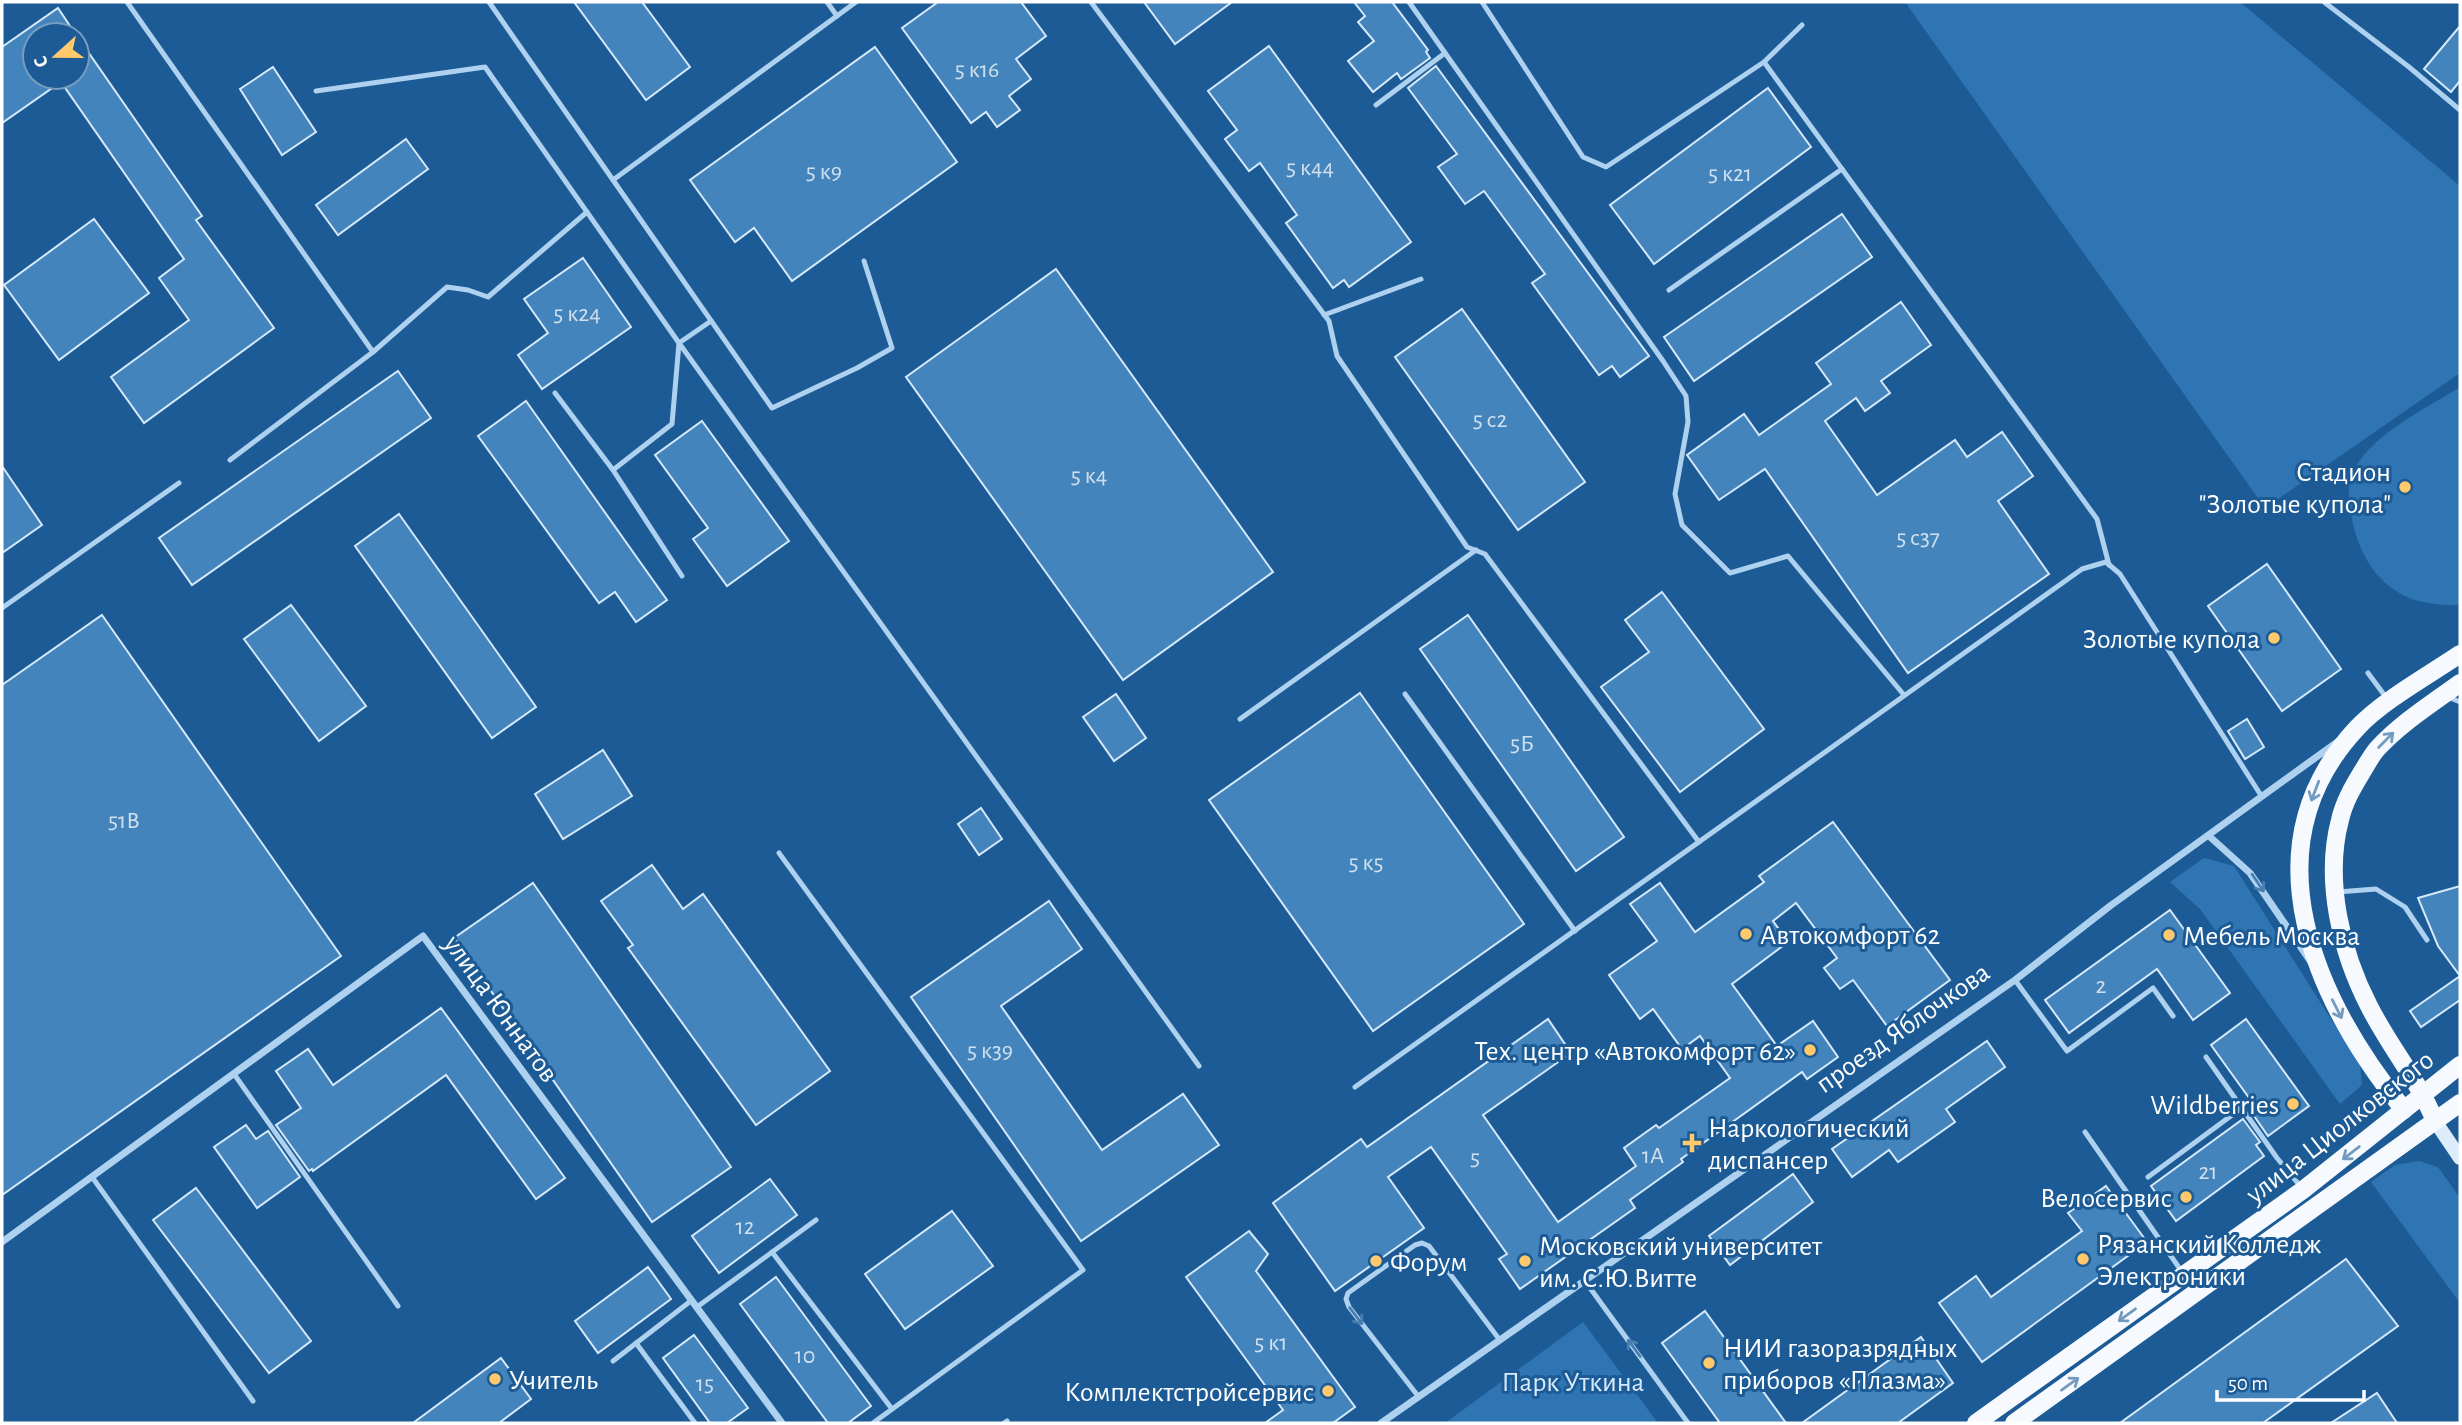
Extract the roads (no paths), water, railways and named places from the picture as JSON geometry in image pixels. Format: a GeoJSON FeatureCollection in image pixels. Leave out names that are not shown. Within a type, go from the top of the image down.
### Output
{"type":"FeatureCollection","features":[{"type":"Feature","properties":{"kind":"main road","name":"проезд Яблочкова"},"geometry":{"type":"LineString","coordinates":[[2404,1110],[2366,1060],[2320,975],[2305,931],[2300,895],[2299,854],[2306,813],[2322,774],[2358,727],[2389,702],[2460,654]]}},
{"type":"Feature","properties":{"kind":"main road"},"geometry":{"type":"LineString","coordinates":[[2435,1121],[2424,1094],[2388,1041],[2368,1005],[2352,967],[2341,930],[2335,892],[2334,852],[2339,820],[2350,792],[2375,751],[2399,727],[2452,699],[2460,683]]}},
{"type":"Feature","properties":{"kind":"main road","name":"улица Циолковского"},"geometry":{"type":"LineString","coordinates":[[1976,1423],[2303,1190],[2460,1065]]}},
{"type":"Feature","properties":{"kind":"main road","name":"улица Циолковского"},"geometry":{"type":"LineString","coordinates":[[2014,1423],[2460,1103]]}},
{"type":"Feature","properties":{"kind":"main road"},"geometry":{"type":"LineString","coordinates":[[2404,1110],[2435,1121]]}},
{"type":"Feature","properties":{"kind":"street","name":"проезд Яблочкова"},"geometry":{"type":"LineString","coordinates":[[1381,1423],[2015,980],[2110,906],[2358,727]]}},
{"type":"Feature","properties":{"kind":"street","name":"проезд Яблочкова"},"geometry":{"type":"LineString","coordinates":[[2209,836],[2250,873],[2320,975]]}},
{"type":"Feature","properties":{"kind":"street","name":"улица Юннатов"},"geometry":{"type":"LineString","coordinates":[[2,1242],[423,936],[782,1423]]}},
{"type":"Feature","properties":{"kind":"street"},"geometry":{"type":"LineString","coordinates":[[2435,1121],[2460,1158]]}},
{"type":"Feature","properties":{"kind":"lane"},"geometry":{"type":"LineString","coordinates":[[127,2],[373,352]]}},
{"type":"Feature","properties":{"kind":"lane"},"geometry":{"type":"LineString","coordinates":[[489,2],[772,408],[857,368],[892,348],[863,261]]}},
{"type":"Feature","properties":{"kind":"lane"},"geometry":{"type":"LineString","coordinates":[[827,2],[837,16]]}},
{"type":"Feature","properties":{"kind":"lane"},"geometry":{"type":"LineString","coordinates":[[613,180],[856,2]]}},
{"type":"Feature","properties":{"kind":"lane"},"geometry":{"type":"LineString","coordinates":[[1091,2],[1329,321],[1337,356],[1467,547],[1485,554],[1699,842]]}},
{"type":"Feature","properties":{"kind":"lane"},"geometry":{"type":"LineString","coordinates":[[1409,2],[1686,396],[1688,422],[1675,494],[1682,525],[1730,573],[1788,556],[1904,695]]}},
{"type":"Feature","properties":{"kind":"lane"},"geometry":{"type":"LineString","coordinates":[[1482,2],[1583,157],[1606,167],[1765,62],[1802,25]]}},
{"type":"Feature","properties":{"kind":"lane"},"geometry":{"type":"LineString","coordinates":[[2324,2],[2460,110]]}},
{"type":"Feature","properties":{"kind":"lane"},"geometry":{"type":"LineString","coordinates":[[1376,105],[1446,53]]}},
{"type":"Feature","properties":{"kind":"lane"},"geometry":{"type":"LineString","coordinates":[[1765,62],[2097,519],[2109,565]]}},
{"type":"Feature","properties":{"kind":"lane"},"geometry":{"type":"LineString","coordinates":[[316,91],[485,67],[679,344],[1199,1066]]}},
{"type":"Feature","properties":{"kind":"lane"},"geometry":{"type":"LineString","coordinates":[[1669,290],[1842,169]]}},
{"type":"Feature","properties":{"kind":"lane"},"geometry":{"type":"LineString","coordinates":[[230,460],[373,352],[447,287],[488,297],[587,212]]}},
{"type":"Feature","properties":{"kind":"lane"},"geometry":{"type":"LineString","coordinates":[[1324,315],[1421,279]]}},
{"type":"Feature","properties":{"kind":"lane"},"geometry":{"type":"LineString","coordinates":[[614,470],[672,424],[679,344],[711,321]]}},
{"type":"Feature","properties":{"kind":"lane"},"geometry":{"type":"LineString","coordinates":[[555,393],[614,470],[682,576]]}},
{"type":"Feature","properties":{"kind":"lane"},"geometry":{"type":"LineString","coordinates":[[2,608],[180,482]]}},
{"type":"Feature","properties":{"kind":"lane"},"geometry":{"type":"LineString","coordinates":[[1240,719],[1476,550]]}},
{"type":"Feature","properties":{"kind":"lane"},"geometry":{"type":"LineString","coordinates":[[1355,1087],[2082,569],[2106,562],[2120,574],[2263,798]]}},
{"type":"Feature","properties":{"kind":"lane"},"geometry":{"type":"LineString","coordinates":[[2368,673],[2389,702]]}},
{"type":"Feature","properties":{"kind":"lane"},"geometry":{"type":"LineString","coordinates":[[1405,694],[1575,931]]}},
{"type":"Feature","properties":{"kind":"lane"},"geometry":{"type":"LineString","coordinates":[[779,853],[1083,1270],[873,1423]]}},
{"type":"Feature","properties":{"kind":"lane"},"geometry":{"type":"LineString","coordinates":[[2335,892],[2376,889],[2404,907],[2427,940]]}},
{"type":"Feature","properties":{"kind":"lane"},"geometry":{"type":"LineString","coordinates":[[2015,980],[2067,1051],[2153,988],[2173,1016]]}},
{"type":"Feature","properties":{"kind":"lane"},"geometry":{"type":"LineString","coordinates":[[2206,1057],[2277,1158],[2303,1190]]}},
{"type":"Feature","properties":{"kind":"lane"},"geometry":{"type":"LineString","coordinates":[[234,1074],[398,1306]]}},
{"type":"Feature","properties":{"kind":"lane"},"geometry":{"type":"LineString","coordinates":[[2148,1177],[2242,1107]]}},
{"type":"Feature","properties":{"kind":"lane"},"geometry":{"type":"LineString","coordinates":[[2085,1132],[2184,1275]]}},
{"type":"Feature","properties":{"kind":"lane"},"geometry":{"type":"LineString","coordinates":[[92,1177],[253,1401]]}},
{"type":"Feature","properties":{"kind":"lane"},"geometry":{"type":"LineString","coordinates":[[613,1361],[816,1220]]}},
{"type":"Feature","properties":{"kind":"lane"},"geometry":{"type":"LineString","coordinates":[[1418,1396],[1349,1307],[1346,1299],[1348,1293],[1415,1245],[1422,1242],[1429,1246],[1499,1339]]}},
{"type":"Feature","properties":{"kind":"lane"},"geometry":{"type":"LineString","coordinates":[[772,1252],[892,1409]]}},
{"type":"Feature","properties":{"kind":"lane"},"geometry":{"type":"LineString","coordinates":[[1585,1281],[1688,1423]]}},
{"type":"Feature","properties":{"kind":"lane"},"geometry":{"type":"LineString","coordinates":[[636,1343],[695,1423]]}},
{"type":"Feature","properties":{"kind":"place","name":"Стадион \"Золотые купола\""},"geometry":{"type":"Point","coordinates":[2405,487]}},
{"type":"Feature","properties":{"kind":"place","name":"Золотые купола"},"geometry":{"type":"Point","coordinates":[2274,638]}},
{"type":"Feature","properties":{"kind":"place","name":"Автокомфорт 62"},"geometry":{"type":"Point","coordinates":[1746,934]}},
{"type":"Feature","properties":{"kind":"place","name":"Мебель Москва"},"geometry":{"type":"Point","coordinates":[2169,935]}},
{"type":"Feature","properties":{"kind":"place","name":"Тех. центр «Автокомфорт 62»"},"geometry":{"type":"Point","coordinates":[1810,1050]}},
{"type":"Feature","properties":{"kind":"place","name":"Wildberries"},"geometry":{"type":"Point","coordinates":[2293,1104]}},
{"type":"Feature","properties":{"kind":"place","name":"Наркологический диспансер"},"geometry":{"type":"Point","coordinates":[1692,1143]}},
{"type":"Feature","properties":{"kind":"place","name":"Велосервис"},"geometry":{"type":"Point","coordinates":[2186,1197]}},
{"type":"Feature","properties":{"kind":"place","name":"Рязанский Колледж Электроники"},"geometry":{"type":"Point","coordinates":[2083,1259]}},
{"type":"Feature","properties":{"kind":"place","name":"Форум"},"geometry":{"type":"Point","coordinates":[1376,1261]}},
{"type":"Feature","properties":{"kind":"place","name":"Московский университет им. С.Ю.Витте"},"geometry":{"type":"Point","coordinates":[1525,1261]}},
{"type":"Feature","properties":{"kind":"place","name":"НИИ газоразрядных приборов «Плазма»"},"geometry":{"type":"Point","coordinates":[1709,1363]}},
{"type":"Feature","properties":{"kind":"place","name":"Учитель"},"geometry":{"type":"Point","coordinates":[495,1379]}},
{"type":"Feature","properties":{"kind":"place","name":"Комплектстройсервис"},"geometry":{"type":"Point","coordinates":[1328,1391]}},
{"type":"Feature","properties":{"kind":"park label","name":"Парк Уткина"},"geometry":{"type":"Point","coordinates":[1573,1381]}}]}
